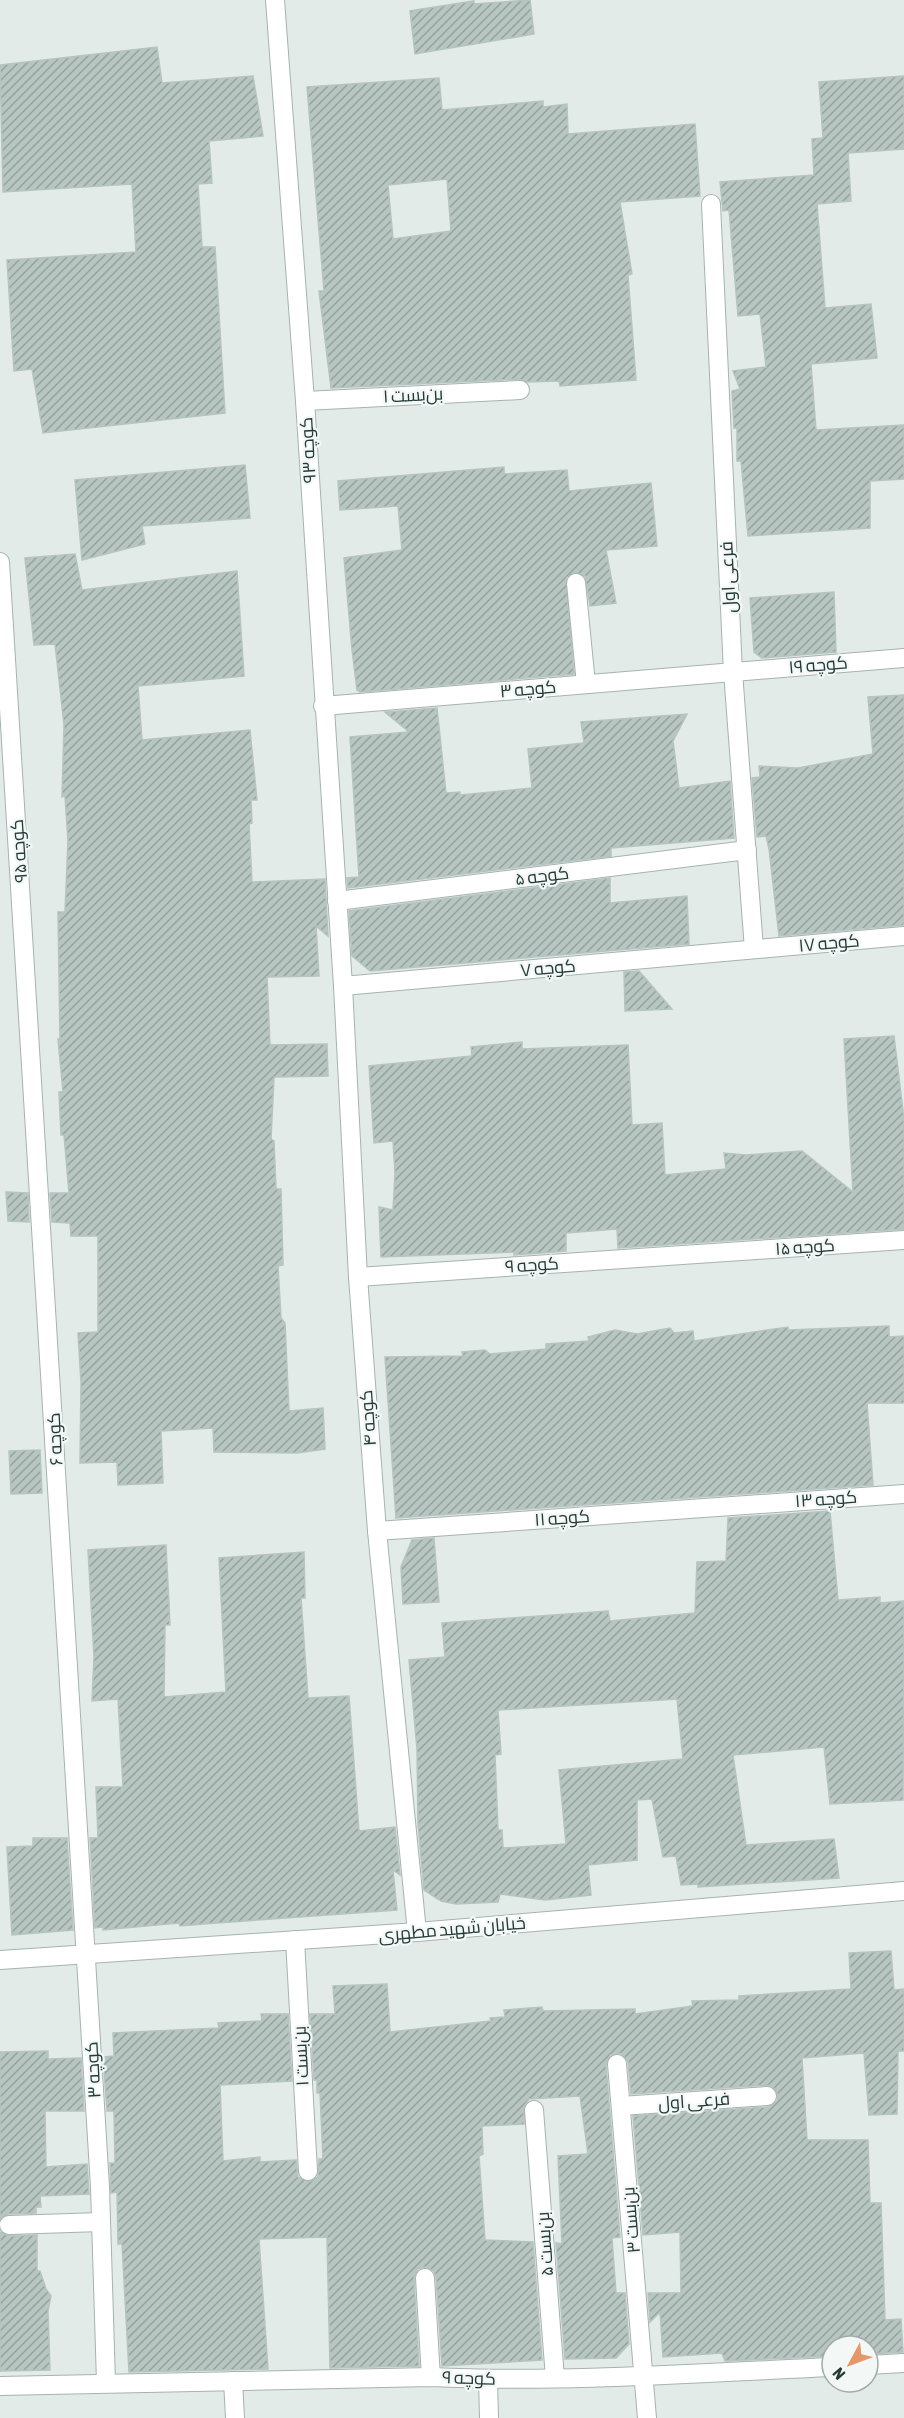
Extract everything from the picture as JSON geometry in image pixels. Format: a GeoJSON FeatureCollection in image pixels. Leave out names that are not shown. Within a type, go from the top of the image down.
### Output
{"type":"FeatureCollection","features":[{"type":"Feature","properties":{"kind":"street","name":"کوچه ۹۳"},"geometry":{"type":"LineString","coordinates":[[275,0],[305,401],[337,901]]}},
{"type":"Feature","properties":{"kind":"street","name":"فرعی اول"},"geometry":{"type":"LineString","coordinates":[[711,204],[733,672],[754,949]]}},
{"type":"Feature","properties":{"kind":"street","name":"بن‌بست ۱"},"geometry":{"type":"LineString","coordinates":[[305,401],[520,390]]}},
{"type":"Feature","properties":{"kind":"street","name":"کوچه ۹۵"},"geometry":{"type":"LineString","coordinates":[[0,562],[24,925]]}},
{"type":"Feature","properties":{"kind":"street"},"geometry":{"type":"LineString","coordinates":[[576,583],[586,684]]}},
{"type":"Feature","properties":{"kind":"street","name":"کوچه ۱۹"},"geometry":{"type":"LineString","coordinates":[[733,672],[904,658]]}},
{"type":"Feature","properties":{"kind":"street","name":"کوچه ۳"},"geometry":{"type":"LineString","coordinates":[[323,706],[733,672]]}},
{"type":"Feature","properties":{"kind":"street","name":"کوچه ۵"},"geometry":{"type":"LineString","coordinates":[[337,901],[747,850]]}},
{"type":"Feature","properties":{"kind":"street","name":"کوچه ۴"},"geometry":{"type":"LineString","coordinates":[[337,901],[358,1277],[377,1531],[417,1932]]}},
{"type":"Feature","properties":{"kind":"street","name":"کوچه ۶"},"geometry":{"type":"LineString","coordinates":[[24,925],[87,1954]]}},
{"type":"Feature","properties":{"kind":"street","name":"کوچه ۱۷"},"geometry":{"type":"LineString","coordinates":[[754,949],[904,936]]}},
{"type":"Feature","properties":{"kind":"street","name":"کوچه ۷"},"geometry":{"type":"LineString","coordinates":[[342,986],[754,949]]}},
{"type":"Feature","properties":{"kind":"street","name":"کوچه ۱۵"},"geometry":{"type":"LineString","coordinates":[[706,1253],[904,1240]]}},
{"type":"Feature","properties":{"kind":"street","name":"کوچه ۹"},"geometry":{"type":"LineString","coordinates":[[358,1277],[706,1253]]}},
{"type":"Feature","properties":{"kind":"street","name":"کوچه ۱۳"},"geometry":{"type":"LineString","coordinates":[[748,1505],[904,1494]]}},
{"type":"Feature","properties":{"kind":"street","name":"کوچه ۱۱"},"geometry":{"type":"LineString","coordinates":[[377,1531],[748,1505]]}},
{"type":"Feature","properties":{"kind":"street","name":"خیابان شهید مطهری"},"geometry":{"type":"LineString","coordinates":[[0,1960],[417,1932],[904,1891]]}},
{"type":"Feature","properties":{"kind":"street","name":"بن‌بست ۱"},"geometry":{"type":"LineString","coordinates":[[295,1940],[308,2171]]}},
{"type":"Feature","properties":{"kind":"street","name":"کوچه ۳"},"geometry":{"type":"LineString","coordinates":[[87,1954],[101,2222]]}},
{"type":"Feature","properties":{"kind":"street","name":"بن‌بست ۳"},"geometry":{"type":"LineString","coordinates":[[617,2064],[647,2418]]}},
{"type":"Feature","properties":{"kind":"street","name":"فرعی اول"},"geometry":{"type":"LineString","coordinates":[[621,2106],[767,2096]]}},
{"type":"Feature","properties":{"kind":"street","name":"بن‌بست ۵"},"geometry":{"type":"LineString","coordinates":[[534,2110],[555,2378]]}},
{"type":"Feature","properties":{"kind":"street"},"geometry":{"type":"LineString","coordinates":[[9,2225],[101,2222],[106,2382]]}},
{"type":"Feature","properties":{"kind":"street"},"geometry":{"type":"LineString","coordinates":[[425,2278],[431,2377]]}},
{"type":"Feature","properties":{"kind":"street"},"geometry":{"type":"LineString","coordinates":[[880,2364],[904,2363]]}},
{"type":"Feature","properties":{"kind":"street","name":"کوچه ۹"},"geometry":{"type":"LineString","coordinates":[[0,2386],[431,2377],[555,2378],[820,2368]]}},
{"type":"Feature","properties":{"kind":"street"},"geometry":{"type":"LineString","coordinates":[[488,2379],[489,2418]]}},
{"type":"Feature","properties":{"kind":"street"},"geometry":{"type":"LineString","coordinates":[[233,2381],[235,2418]]}},
{"type":"Feature","properties":{"kind":"building"},"geometry":{"type":"Polygon","coordinates":[[[530,0],[534,34],[415,54],[410,11],[474,1],[474,4],[530,0]]]}},
{"type":"Feature","properties":{"kind":"building"},"geometry":{"type":"Polygon","coordinates":[[[157,47],[162,83],[253,76],[263,136],[209,141],[212,183],[198,184],[202,247],[215,247],[225,413],[43,433],[32,369],[14,371],[7,260],[136,252],[132,184],[3,192],[0,65],[157,47]]]}},
{"type":"Feature","properties":{"kind":"building"},"geometry":{"type":"Polygon","coordinates":[[[904,76],[904,149],[848,153],[851,201],[817,204],[825,308],[871,304],[877,358],[811,364],[816,430],[904,425],[904,479],[870,481],[870,528],[748,536],[741,461],[737,461],[737,428],[734,428],[732,391],[740,389],[733,371],[766,367],[760,314],[738,316],[729,210],[723,211],[720,182],[814,175],[812,139],[823,138],[819,82],[904,76]]]}},
{"type":"Feature","properties":{"kind":"building"},"geometry":{"type":"Polygon","coordinates":[[[439,78],[442,110],[543,101],[543,107],[567,104],[568,134],[695,124],[700,196],[620,202],[632,274],[628,275],[636,380],[560,386],[559,381],[527,382],[519,379],[331,388],[319,291],[324,291],[307,87],[439,78]],[[447,179],[388,185],[393,239],[451,231],[447,179]]]}},
{"type":"Feature","properties":{"kind":"building"},"geometry":{"type":"Polygon","coordinates":[[[245,465],[250,518],[142,526],[145,544],[82,560],[75,480],[245,465]]]}},
{"type":"Feature","properties":{"kind":"building"},"geometry":{"type":"Polygon","coordinates":[[[504,467],[504,474],[567,470],[569,491],[651,483],[657,546],[606,550],[616,603],[590,606],[585,576],[574,572],[566,578],[574,674],[360,692],[357,690],[352,650],[344,558],[402,550],[398,506],[340,510],[338,481],[504,467]]]}},
{"type":"Feature","properties":{"kind":"building"},"geometry":{"type":"Polygon","coordinates":[[[75,554],[82,590],[237,571],[244,676],[138,686],[142,740],[250,730],[257,800],[251,800],[252,823],[249,824],[252,882],[325,879],[328,936],[316,926],[319,976],[267,977],[270,1045],[327,1044],[328,1076],[274,1077],[271,1139],[274,1141],[276,1189],[281,1189],[283,1265],[278,1266],[281,1318],[285,1323],[289,1411],[323,1408],[325,1449],[297,1453],[214,1452],[213,1428],[161,1431],[163,1483],[118,1485],[117,1462],[80,1463],[81,1383],[78,1333],[98,1332],[98,1236],[71,1236],[70,1223],[52,1222],[50,1193],[69,1193],[64,1135],[61,1135],[59,1092],[63,1092],[58,1039],[60,1039],[58,912],[65,912],[68,841],[65,796],[62,797],[64,725],[55,644],[34,645],[25,558],[75,554]]]}},
{"type":"Feature","properties":{"kind":"building"},"geometry":{"type":"Polygon","coordinates":[[[834,592],[836,652],[762,658],[754,652],[750,598],[834,592]]]}},
{"type":"Feature","properties":{"kind":"building"},"geometry":{"type":"Polygon","coordinates":[[[904,695],[904,925],[779,936],[769,849],[766,836],[757,837],[752,778],[760,777],[759,766],[798,768],[873,754],[868,697],[904,695]]]}},
{"type":"Feature","properties":{"kind":"building"},"geometry":{"type":"Polygon","coordinates":[[[437,708],[446,793],[460,792],[460,795],[532,788],[528,749],[584,743],[581,722],[687,714],[673,741],[679,788],[730,781],[734,838],[611,848],[611,856],[348,888],[347,878],[359,877],[350,737],[409,732],[385,712],[437,708]]]}},
{"type":"Feature","properties":{"kind":"building"},"geometry":{"type":"Polygon","coordinates":[[[610,878],[610,903],[687,896],[689,944],[370,971],[352,956],[349,911],[610,878]]]}},
{"type":"Feature","properties":{"kind":"building"},"geometry":{"type":"Polygon","coordinates":[[[639,971],[672,1009],[625,1011],[624,972],[639,971]]]}},
{"type":"Feature","properties":{"kind":"building"},"geometry":{"type":"Polygon","coordinates":[[[894,1036],[904,1119],[904,1229],[618,1248],[617,1229],[566,1233],[566,1251],[514,1255],[514,1252],[381,1257],[379,1207],[393,1210],[395,1173],[393,1141],[374,1143],[369,1066],[472,1056],[471,1047],[522,1042],[522,1049],[628,1045],[632,1125],[662,1123],[665,1175],[726,1169],[724,1153],[746,1155],[802,1151],[853,1192],[844,1039],[894,1036]]]}},
{"type":"Feature","properties":{"kind":"building"},"geometry":{"type":"Polygon","coordinates":[[[6,1192],[28,1193],[29,1222],[8,1221],[6,1192]]]}},
{"type":"Feature","properties":{"kind":"building"},"geometry":{"type":"Polygon","coordinates":[[[889,1326],[889,1337],[904,1336],[904,1403],[867,1403],[873,1485],[396,1518],[385,1357],[463,1356],[462,1352],[485,1350],[490,1354],[546,1349],[546,1344],[589,1341],[588,1337],[615,1330],[637,1334],[670,1328],[674,1333],[693,1331],[694,1341],[788,1327],[788,1330],[889,1326]]]}},
{"type":"Feature","properties":{"kind":"building"},"geometry":{"type":"Polygon","coordinates":[[[40,1450],[42,1493],[11,1494],[9,1451],[40,1450]]]}},
{"type":"Feature","properties":{"kind":"building"},"geometry":{"type":"Polygon","coordinates":[[[830,1511],[838,1600],[880,1597],[880,1603],[904,1601],[903,1800],[830,1804],[824,1747],[733,1755],[746,1845],[834,1839],[839,1878],[698,1887],[698,1884],[681,1885],[676,1856],[663,1857],[652,1799],[637,1800],[637,1860],[588,1865],[591,1895],[545,1900],[500,1894],[498,1902],[456,1904],[441,1901],[424,1890],[418,1824],[417,1749],[409,1660],[445,1657],[442,1623],[608,1611],[610,1621],[695,1613],[697,1562],[726,1561],[728,1518],[830,1511]],[[677,1699],[498,1710],[501,1754],[495,1755],[498,1830],[502,1830],[503,1848],[566,1844],[559,1770],[683,1759],[677,1699]]]}},
{"type":"Feature","properties":{"kind":"building"},"geometry":{"type":"Polygon","coordinates":[[[434,1538],[439,1602],[403,1604],[401,1567],[412,1540],[434,1538]]]}},
{"type":"Feature","properties":{"kind":"building"},"geometry":{"type":"Polygon","coordinates":[[[166,1545],[170,1625],[165,1625],[164,1697],[226,1692],[219,1558],[304,1552],[305,1598],[301,1598],[308,1698],[349,1696],[359,1831],[395,1827],[400,1875],[393,1870],[397,1910],[180,1926],[179,1923],[103,1930],[103,1927],[95,1928],[90,1838],[98,1838],[96,1787],[123,1787],[118,1699],[92,1701],[94,1657],[88,1550],[166,1545]]]}},
{"type":"Feature","properties":{"kind":"building"},"geometry":{"type":"Polygon","coordinates":[[[33,1838],[67,1838],[73,1930],[12,1935],[7,1847],[33,1846],[33,1838]]]}},
{"type":"Feature","properties":{"kind":"building"},"geometry":{"type":"Polygon","coordinates":[[[891,1951],[894,1990],[904,1989],[904,2051],[898,2051],[897,2114],[869,2115],[864,2053],[802,2058],[807,2140],[868,2140],[870,2203],[881,2203],[885,2320],[901,2319],[903,2352],[880,2353],[880,2334],[820,2334],[820,2357],[725,2361],[722,2353],[663,2357],[660,2312],[650,2322],[648,2293],[681,2293],[680,2232],[643,2235],[633,2116],[768,2107],[777,2101],[778,2095],[772,2086],[766,2085],[631,2094],[628,2062],[622,2054],[617,2053],[610,2055],[606,2065],[620,2237],[612,2238],[616,2293],[625,2293],[629,2344],[616,2358],[565,2359],[556,2243],[562,2244],[558,2156],[588,2154],[580,2096],[529,2099],[524,2106],[524,2124],[482,2126],[483,2154],[479,2156],[485,2240],[533,2242],[542,2360],[442,2366],[436,2277],[434,2271],[425,2267],[418,2269],[414,2278],[419,2366],[330,2368],[327,2237],[259,2239],[268,2369],[129,2372],[122,2244],[118,2244],[117,2192],[111,2193],[110,2163],[115,2163],[114,2111],[107,2111],[103,2057],[114,2056],[113,2033],[219,2028],[218,2023],[262,2021],[261,2014],[288,2014],[292,2081],[220,2085],[223,2161],[260,2157],[260,2162],[296,2160],[298,2177],[309,2182],[318,2177],[319,2159],[323,2159],[320,2093],[317,2093],[317,2080],[314,2080],[310,2014],[335,2014],[333,1986],[387,1984],[390,2032],[491,2021],[490,2018],[505,2017],[504,2010],[542,2007],[543,2011],[635,2009],[635,2014],[693,2006],[692,2001],[739,2000],[739,1996],[851,1989],[849,1953],[891,1951]]]}},
{"type":"Feature","properties":{"kind":"building"},"geometry":{"type":"Polygon","coordinates":[[[48,2051],[48,2059],[81,2058],[84,2111],[45,2111],[46,2167],[87,2164],[89,2194],[40,2196],[41,2207],[36,2207],[36,2213],[8,2214],[0,2219],[0,2052],[48,2051]]]}},
{"type":"Feature","properties":{"kind":"building"},"geometry":{"type":"Polygon","coordinates":[[[0,2232],[9,2236],[37,2235],[37,2271],[40,2271],[51,2296],[48,2311],[50,2370],[0,2371],[0,2232]]]}}]}
